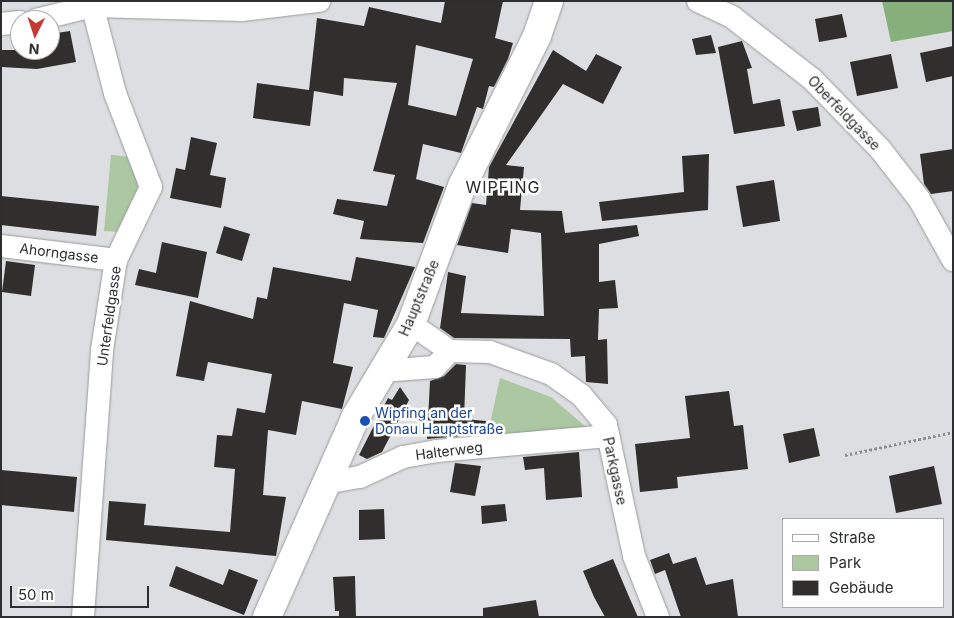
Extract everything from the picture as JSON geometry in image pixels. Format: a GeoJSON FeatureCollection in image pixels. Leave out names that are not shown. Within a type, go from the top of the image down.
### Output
{"type":"FeatureCollection","features":[{"type":"Feature","properties":{"kind":"street"},"geometry":{"type":"LineString","coordinates":[[60,13],[92,4],[242,6],[320,1]]}},
{"type":"Feature","properties":{"kind":"street","name":"Oberfeldgasse"},"geometry":{"type":"LineString","coordinates":[[698,1],[739,21],[812,79],[880,149],[919,199],[953,260]]}},
{"type":"Feature","properties":{"kind":"street","name":"Hauptstraße"},"geometry":{"type":"LineString","coordinates":[[267,617],[325,483],[382,371],[411,324],[469,170],[550,2]]}},
{"type":"Feature","properties":{"kind":"street","name":"Unterfeldgasse"},"geometry":{"type":"LineString","coordinates":[[83,617],[102,350],[116,260],[151,186],[115,93],[92,4]]}},
{"type":"Feature","properties":{"kind":"street","name":"Ahorngasse"},"geometry":{"type":"LineString","coordinates":[[1,246],[116,260]]}},
{"type":"Feature","properties":{"kind":"street"},"geometry":{"type":"LineString","coordinates":[[382,371],[435,366],[450,351],[411,324]]}},
{"type":"Feature","properties":{"kind":"street","name":"Parkgasse"},"geometry":{"type":"LineString","coordinates":[[450,351],[490,352],[551,374],[581,395],[606,425],[634,556],[658,617]]}},
{"type":"Feature","properties":{"kind":"street","name":"Halterweg"},"geometry":{"type":"LineString","coordinates":[[325,483],[360,477],[403,457],[437,451],[608,436]]}},
{"type":"Feature","properties":{"kind":"path"},"geometry":{"type":"LineString","coordinates":[[845,454],[953,432]]}},
{"type":"Feature","properties":{"kind":"green space"},"geometry":{"type":"Polygon","coordinates":[[[882,1],[953,1],[953,31],[891,42],[882,1]]]}},
{"type":"Feature","properties":{"kind":"green space"},"geometry":{"type":"Polygon","coordinates":[[[111,155],[132,157],[139,193],[122,232],[104,231],[111,155]]]}},
{"type":"Feature","properties":{"kind":"green space"},"geometry":{"type":"Polygon","coordinates":[[[500,378],[551,397],[592,432],[486,442],[500,378]]]}},
{"type":"Feature","properties":{"kind":"building"},"geometry":{"type":"Polygon","coordinates":[[[445,1],[503,1],[495,38],[513,43],[508,59],[494,87],[489,86],[483,109],[477,107],[461,153],[423,144],[416,179],[444,187],[423,243],[360,239],[364,221],[333,214],[337,199],[387,206],[395,175],[373,171],[397,83],[344,78],[343,96],[314,91],[310,126],[253,118],[257,83],[309,90],[317,18],[364,26],[369,7],[441,23],[445,1]],[[416,45],[408,105],[456,116],[473,59],[416,45]]]}},
{"type":"Feature","properties":{"kind":"building"},"geometry":{"type":"Polygon","coordinates":[[[842,14],[847,37],[819,42],[815,19],[842,14]]]}},
{"type":"Feature","properties":{"kind":"building"},"geometry":{"type":"Polygon","coordinates":[[[70,31],[76,62],[37,69],[1,67],[1,50],[10,50],[10,60],[60,60],[60,32],[70,31]]]}},
{"type":"Feature","properties":{"kind":"building"},"geometry":{"type":"Polygon","coordinates":[[[711,35],[716,53],[696,55],[692,39],[711,35]]]}},
{"type":"Feature","properties":{"kind":"building"},"geometry":{"type":"Polygon","coordinates":[[[742,41],[752,68],[747,69],[753,104],[780,99],[785,126],[734,134],[718,47],[742,41]]]}},
{"type":"Feature","properties":{"kind":"building"},"geometry":{"type":"Polygon","coordinates":[[[953,46],[953,76],[926,82],[920,53],[953,46]]]}},
{"type":"Feature","properties":{"kind":"building"},"geometry":{"type":"Polygon","coordinates":[[[553,50],[586,71],[596,54],[622,67],[603,104],[563,84],[506,165],[524,167],[520,210],[562,211],[565,233],[637,225],[639,236],[599,244],[599,282],[615,280],[618,308],[599,309],[598,340],[607,339],[608,384],[586,382],[585,356],[571,357],[570,339],[454,338],[440,328],[448,272],[466,276],[461,313],[544,316],[541,233],[511,229],[508,253],[457,245],[472,203],[486,205],[489,167],[553,50]]]}},
{"type":"Feature","properties":{"kind":"building"},"geometry":{"type":"Polygon","coordinates":[[[891,54],[898,88],[857,96],[850,62],[891,54]]]}},
{"type":"Feature","properties":{"kind":"building"},"geometry":{"type":"Polygon","coordinates":[[[818,107],[821,126],[797,131],[792,111],[818,107]]]}},
{"type":"Feature","properties":{"kind":"building"},"geometry":{"type":"Polygon","coordinates":[[[191,137],[217,143],[210,175],[226,178],[221,208],[170,198],[176,168],[185,170],[191,137]]]}},
{"type":"Feature","properties":{"kind":"building"},"geometry":{"type":"Polygon","coordinates":[[[953,149],[953,191],[931,194],[924,184],[920,154],[953,149]]]}},
{"type":"Feature","properties":{"kind":"building"},"geometry":{"type":"Polygon","coordinates":[[[709,154],[708,210],[602,221],[599,202],[684,192],[682,156],[709,154]]]}},
{"type":"Feature","properties":{"kind":"building"},"geometry":{"type":"Polygon","coordinates":[[[774,180],[780,221],[743,227],[736,186],[774,180]]]}},
{"type":"Feature","properties":{"kind":"building"},"geometry":{"type":"Polygon","coordinates":[[[1,196],[99,206],[96,236],[1,225],[1,196]]]}},
{"type":"Feature","properties":{"kind":"building"},"geometry":{"type":"Polygon","coordinates":[[[224,226],[250,234],[242,261],[216,253],[224,226]]]}},
{"type":"Feature","properties":{"kind":"building"},"geometry":{"type":"Polygon","coordinates":[[[162,242],[207,252],[198,298],[135,285],[139,269],[156,273],[162,242]]]}},
{"type":"Feature","properties":{"kind":"building"},"geometry":{"type":"Polygon","coordinates":[[[356,257],[415,267],[384,338],[373,337],[378,310],[344,303],[333,363],[353,367],[342,409],[302,401],[296,435],[268,430],[263,495],[286,497],[276,556],[106,540],[109,501],[146,504],[144,525],[230,532],[235,469],[214,467],[217,435],[232,436],[237,408],[265,413],[272,374],[208,362],[204,381],[176,376],[190,301],[253,319],[257,297],[267,299],[273,267],[351,281],[356,257]]]}},
{"type":"Feature","properties":{"kind":"building"},"geometry":{"type":"Polygon","coordinates":[[[6,261],[35,265],[31,296],[2,292],[6,261]]]}},
{"type":"Feature","properties":{"kind":"building"},"geometry":{"type":"Polygon","coordinates":[[[456,364],[466,365],[464,419],[486,421],[484,434],[427,439],[430,381],[444,376],[456,364]]]}},
{"type":"Feature","properties":{"kind":"building"},"geometry":{"type":"Polygon","coordinates":[[[400,387],[409,400],[382,452],[367,459],[359,455],[388,398],[392,400],[400,387]]]}},
{"type":"Feature","properties":{"kind":"building"},"geometry":{"type":"Polygon","coordinates":[[[729,391],[734,426],[743,425],[748,469],[677,477],[678,488],[640,492],[635,444],[690,438],[685,396],[729,391]]]}},
{"type":"Feature","properties":{"kind":"building"},"geometry":{"type":"Polygon","coordinates":[[[814,428],[820,456],[789,463],[783,434],[814,428]]]}},
{"type":"Feature","properties":{"kind":"building"},"geometry":{"type":"Polygon","coordinates":[[[579,452],[582,497],[546,500],[544,468],[525,470],[523,457],[579,452]]]}},
{"type":"Feature","properties":{"kind":"building"},"geometry":{"type":"Polygon","coordinates":[[[455,463],[481,466],[475,496],[450,492],[455,463]]]}},
{"type":"Feature","properties":{"kind":"building"},"geometry":{"type":"Polygon","coordinates":[[[934,466],[942,504],[896,513],[889,476],[934,466]]]}},
{"type":"Feature","properties":{"kind":"building"},"geometry":{"type":"Polygon","coordinates":[[[1,470],[77,477],[74,512],[1,505],[1,470]]]}},
{"type":"Feature","properties":{"kind":"building"},"geometry":{"type":"Polygon","coordinates":[[[505,504],[507,521],[482,524],[481,506],[505,504]]]}},
{"type":"Feature","properties":{"kind":"building"},"geometry":{"type":"Polygon","coordinates":[[[384,509],[385,539],[359,540],[359,510],[384,509]]]}},
{"type":"Feature","properties":{"kind":"building"},"geometry":{"type":"Polygon","coordinates":[[[669,553],[673,564],[696,557],[706,585],[733,579],[738,617],[681,617],[665,570],[655,574],[650,560],[669,553]]]}},
{"type":"Feature","properties":{"kind":"building"},"geometry":{"type":"Polygon","coordinates":[[[613,559],[638,617],[605,617],[594,597],[583,571],[613,559]]]}},
{"type":"Feature","properties":{"kind":"building"},"geometry":{"type":"Polygon","coordinates":[[[176,566],[223,585],[229,569],[258,580],[244,615],[169,586],[176,566]]]}},
{"type":"Feature","properties":{"kind":"building"},"geometry":{"type":"Polygon","coordinates":[[[355,576],[356,617],[339,617],[339,611],[335,611],[333,577],[355,576]]]}},
{"type":"Feature","properties":{"kind":"building"},"geometry":{"type":"Polygon","coordinates":[[[536,600],[539,617],[483,617],[483,608],[536,600]]]}},
{"type":"Feature","properties":{"kind":"place","name":"Wipfing an der Donau Hauptstraße"},"geometry":{"type":"Point","coordinates":[365,421]}},
{"type":"Feature","properties":{"kind":"district","name":"WIPFING"},"geometry":{"type":"Point","coordinates":[503,187]}}]}
